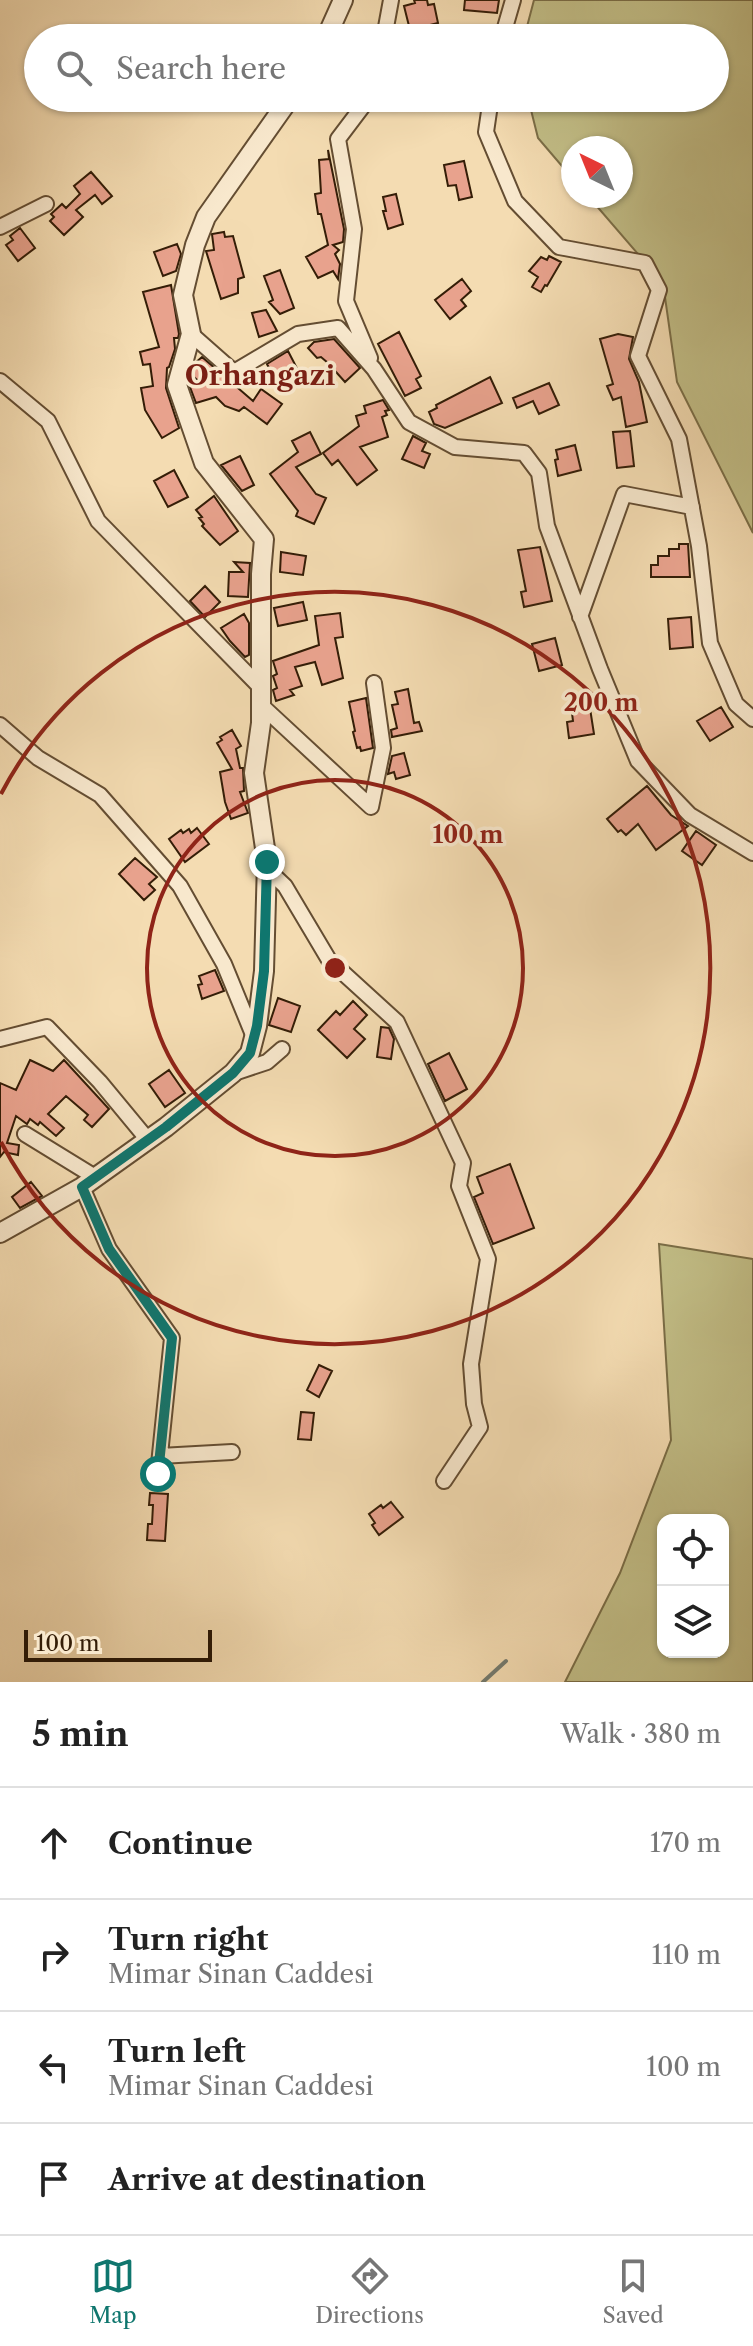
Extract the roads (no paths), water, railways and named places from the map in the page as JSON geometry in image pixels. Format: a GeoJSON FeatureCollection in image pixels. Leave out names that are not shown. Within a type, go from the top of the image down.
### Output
{"type":"FeatureCollection","features":[{"type":"Feature","properties":{"kind":"street"},"geometry":{"type":"LineString","coordinates":[[332,24],[343,0]]}},
{"type":"Feature","properties":{"kind":"street"},"geometry":{"type":"LineString","coordinates":[[387,24],[391,0]]}},
{"type":"Feature","properties":{"kind":"street"},"geometry":{"type":"LineString","coordinates":[[506,24],[513,0]]}},
{"type":"Feature","properties":{"kind":"street"},"geometry":{"type":"LineString","coordinates":[[0,1233],[89,1182],[148,1140],[233,1073],[250,1053],[254,1037],[264,971],[266,868],[254,773],[262,698],[261,574],[264,539],[204,463],[177,385],[191,334],[183,295],[195,245],[206,217],[280,112]]}},
{"type":"Feature","properties":{"kind":"street"},"geometry":{"type":"LineString","coordinates":[[358,112],[338,139],[354,229],[346,301],[374,369]]}},
{"type":"Feature","properties":{"kind":"street"},"geometry":{"type":"LineString","coordinates":[[489,112],[486,132],[515,201],[559,247],[645,263],[659,290],[638,356],[679,439],[692,507],[710,643],[736,704],[753,719]]}},
{"type":"Feature","properties":{"kind":"street"},"geometry":{"type":"LineString","coordinates":[[0,227],[46,204]]}},
{"type":"Feature","properties":{"kind":"street"},"geometry":{"type":"LineString","coordinates":[[191,334],[234,372],[298,334],[338,328],[374,369],[409,422],[455,447],[524,453],[539,473],[547,526],[638,761],[690,815],[753,853]]}},
{"type":"Feature","properties":{"kind":"street"},"geometry":{"type":"LineString","coordinates":[[0,381],[48,421],[98,521],[262,698],[371,807],[383,748],[374,683]]}},
{"type":"Feature","properties":{"kind":"street"},"geometry":{"type":"LineString","coordinates":[[580,617],[624,494],[692,507]]}},
{"type":"Feature","properties":{"kind":"street"},"geometry":{"type":"LineString","coordinates":[[0,725],[38,758],[100,795],[180,886],[224,964],[254,1037]]}},
{"type":"Feature","properties":{"kind":"street"},"geometry":{"type":"LineString","coordinates":[[266,868],[285,886],[329,960],[397,1022],[463,1163],[459,1186],[488,1259],[471,1364],[474,1404],[480,1427],[444,1481]]}},
{"type":"Feature","properties":{"kind":"street"},"geometry":{"type":"LineString","coordinates":[[0,1039],[47,1027],[100,1082],[148,1140]]}},
{"type":"Feature","properties":{"kind":"street"},"geometry":{"type":"LineString","coordinates":[[233,1073],[267,1062],[282,1049]]}},
{"type":"Feature","properties":{"kind":"street"},"geometry":{"type":"LineString","coordinates":[[25,1134],[89,1182],[109,1249],[172,1338],[158,1474]]}},
{"type":"Feature","properties":{"kind":"street"},"geometry":{"type":"LineString","coordinates":[[160,1456],[232,1452]]}},
{"type":"Feature","properties":{"kind":"waterway"},"geometry":{"type":"LineString","coordinates":[[483,1682],[506,1661]]}},
{"type":"Feature","properties":{"kind":"district","name":"Orhangazi"},"geometry":{"type":"Point","coordinates":[260,375]}}]}
